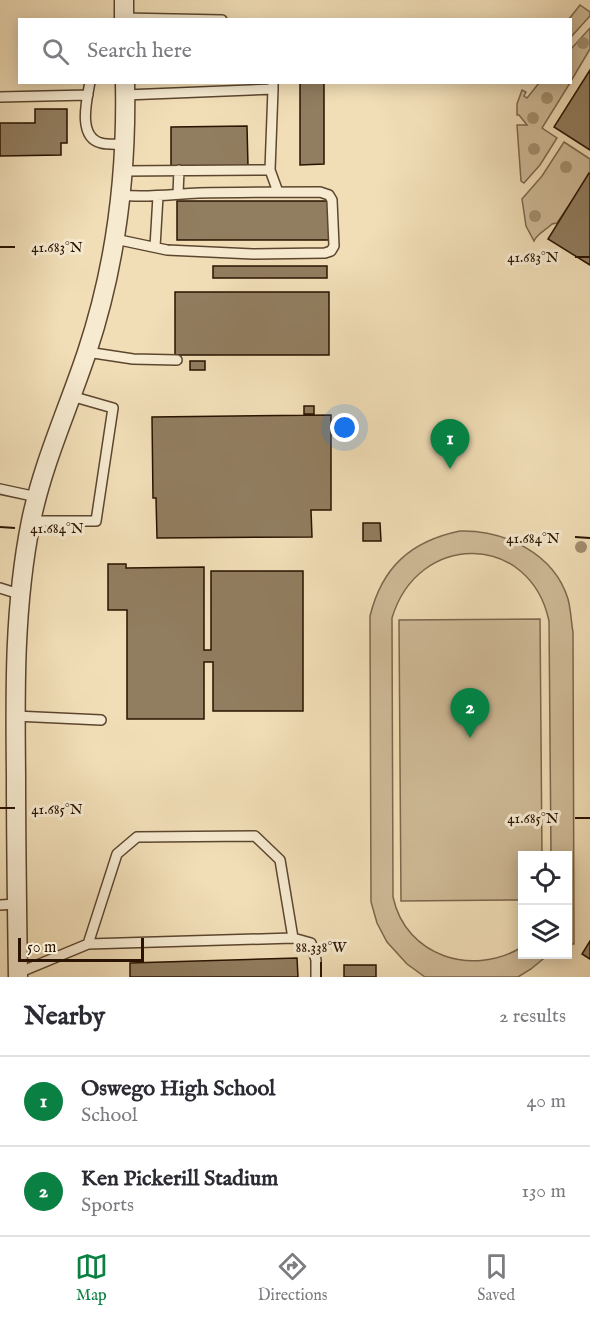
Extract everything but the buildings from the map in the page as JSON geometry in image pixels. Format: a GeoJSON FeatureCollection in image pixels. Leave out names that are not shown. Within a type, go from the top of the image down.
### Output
{"type":"FeatureCollection","features":[{"type":"Feature","properties":{"kind":"street"},"geometry":{"type":"LineString","coordinates":[[18,975],[8,904],[15,652],[19,594],[37,497],[60,421],[87,352],[102,301],[115,239],[121,195],[125,144],[125,89]]}},
{"type":"Feature","properties":{"kind":"lane"},"geometry":{"type":"LineString","coordinates":[[124,12],[198,18]]}},
{"type":"Feature","properties":{"kind":"lane"},"geometry":{"type":"LineString","coordinates":[[90,84],[85,121],[91,138],[100,143],[125,144]]}},
{"type":"Feature","properties":{"kind":"lane"},"geometry":{"type":"LineString","coordinates":[[125,89],[273,86],[270,170],[278,192]]}},
{"type":"Feature","properties":{"kind":"lane"},"geometry":{"type":"LineString","coordinates":[[0,98],[88,95]]}},
{"type":"Feature","properties":{"kind":"lane"},"geometry":{"type":"LineString","coordinates":[[178,194],[179,170]]}},
{"type":"Feature","properties":{"kind":"lane"},"geometry":{"type":"LineString","coordinates":[[123,171],[270,170]]}},
{"type":"Feature","properties":{"kind":"lane"},"geometry":{"type":"LineString","coordinates":[[115,239],[167,250],[253,254],[325,253],[331,251],[334,246],[332,200],[328,195],[320,192],[178,194],[143,198],[121,195]]}},
{"type":"Feature","properties":{"kind":"lane"},"geometry":{"type":"LineString","coordinates":[[155,247],[158,196]]}},
{"type":"Feature","properties":{"kind":"lane"},"geometry":{"type":"LineString","coordinates":[[87,352],[133,359],[177,360]]}},
{"type":"Feature","properties":{"kind":"lane"},"geometry":{"type":"LineString","coordinates":[[32,521],[96,521],[113,408],[70,396]]}},
{"type":"Feature","properties":{"kind":"lane"},"geometry":{"type":"LineString","coordinates":[[0,489],[37,497]]}},
{"type":"Feature","properties":{"kind":"lane"},"geometry":{"type":"LineString","coordinates":[[0,588],[19,594]]}},
{"type":"Feature","properties":{"kind":"lane"},"geometry":{"type":"LineString","coordinates":[[15,716],[101,720]]}},
{"type":"Feature","properties":{"kind":"lane"},"geometry":{"type":"LineString","coordinates":[[88,944],[117,854],[137,837],[255,837],[280,860],[293,938]]}},
{"type":"Feature","properties":{"kind":"lane"},"geometry":{"type":"LineString","coordinates":[[18,975],[88,944],[293,938],[311,943],[316,960],[316,977]]}},
{"type":"Feature","properties":{"kind":"shaded area"},"geometry":{"type":"Polygon","coordinates":[[[580,5],[590,12],[590,16],[572,36],[572,18],[570,18],[580,5]]]}},
{"type":"Feature","properties":{"kind":"shaded area"},"geometry":{"type":"Polygon","coordinates":[[[590,28],[590,49],[572,79],[572,48],[590,28]]]}},
{"type":"Feature","properties":{"kind":"shaded area"},"geometry":{"type":"Polygon","coordinates":[[[538,84],[569,84],[542,128],[557,138],[540,165],[524,183],[521,181],[517,125],[527,125],[517,115],[517,104],[522,90],[526,92],[524,96],[527,98],[538,84]]]}},
{"type":"Feature","properties":{"kind":"shaded area"},"geometry":{"type":"Polygon","coordinates":[[[564,142],[590,159],[590,174],[557,223],[539,234],[534,241],[526,226],[522,199],[542,176],[564,142]]]}},
{"type":"Feature","properties":{"kind":"shaded area"},"geometry":{"type":"Polygon","coordinates":[[[460,531],[477,532],[510,540],[525,547],[551,569],[561,583],[570,607],[573,632],[574,944],[572,944],[572,851],[551,851],[549,621],[538,592],[520,571],[498,558],[473,554],[448,557],[425,569],[405,590],[392,618],[393,897],[400,918],[412,934],[427,947],[444,956],[463,960],[483,960],[503,956],[518,949],[518,959],[543,959],[518,977],[425,977],[407,964],[387,942],[377,923],[371,902],[370,616],[382,583],[401,559],[413,549],[460,531]]]}},
{"type":"Feature","properties":{"kind":"shaded area"},"geometry":{"type":"Polygon","coordinates":[[[540,619],[542,851],[518,851],[518,900],[401,901],[399,620],[540,619]]]}},
{"type":"Feature","properties":{"kind":"place","name":"Oswego High School"},"geometry":{"type":"Point","coordinates":[450,469]}},
{"type":"Feature","properties":{"kind":"place","name":"Ken Pickerill Stadium"},"geometry":{"type":"Point","coordinates":[470,738]}}]}
